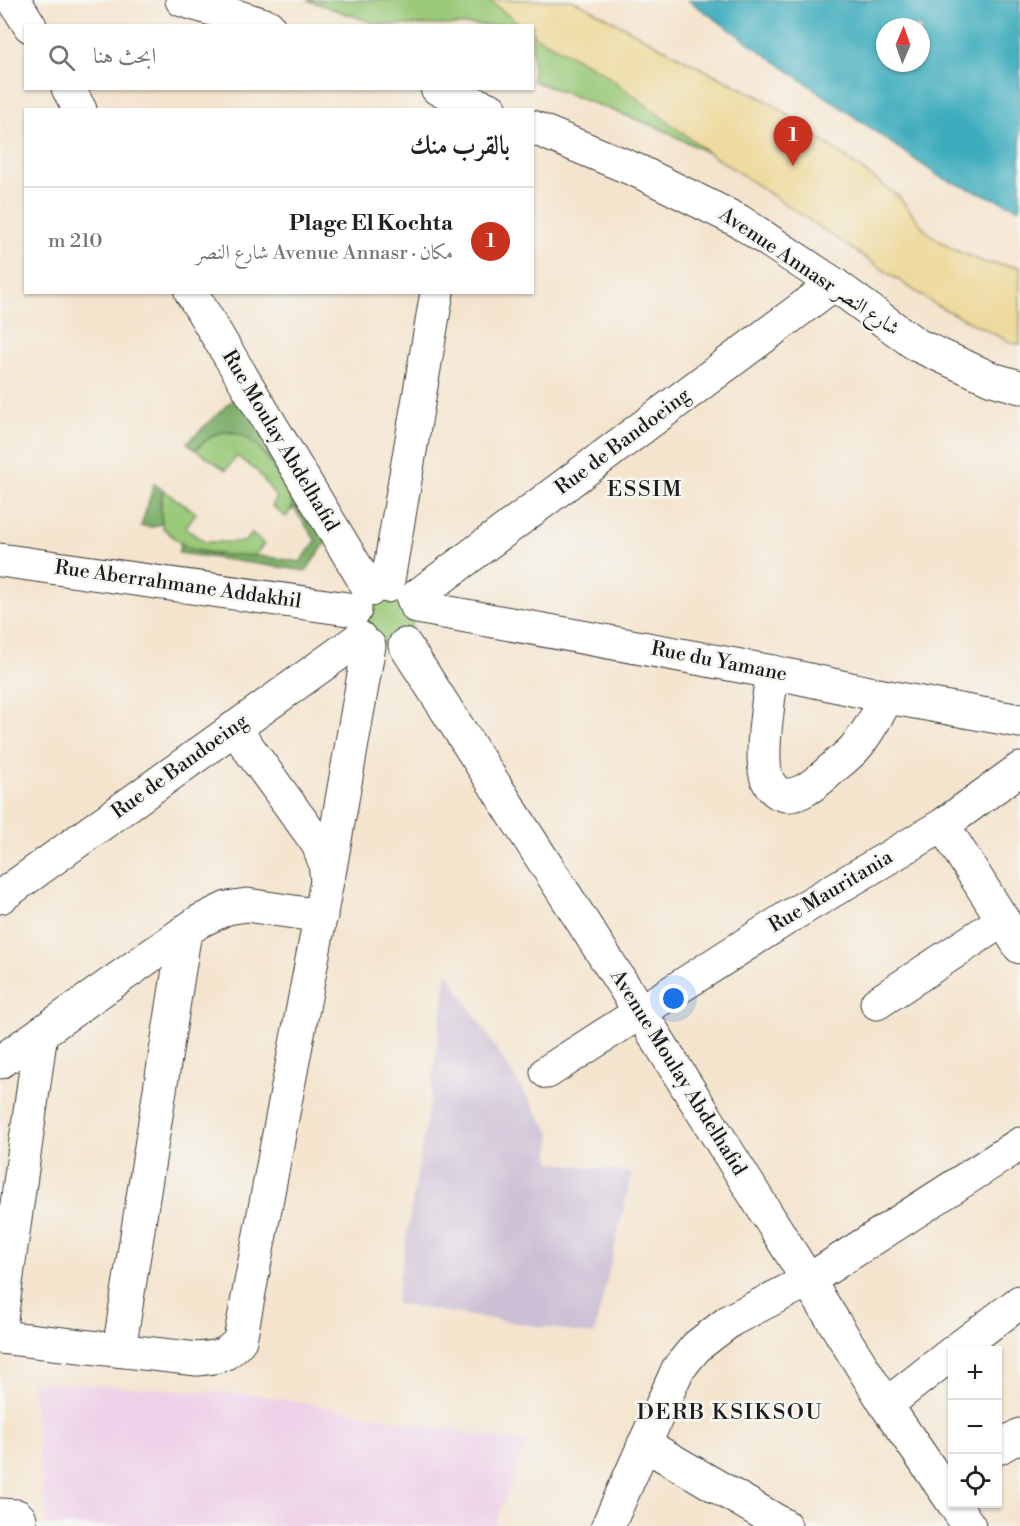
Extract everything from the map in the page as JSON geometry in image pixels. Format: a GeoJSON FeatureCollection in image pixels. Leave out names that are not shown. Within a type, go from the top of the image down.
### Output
{"type":"FeatureCollection","features":[{"type":"Feature","properties":{"kind":"street"},"geometry":{"type":"LineString","coordinates":[[14,0],[29,24]]}},
{"type":"Feature","properties":{"kind":"street"},"geometry":{"type":"LineString","coordinates":[[182,0],[261,24]]}},
{"type":"Feature","properties":{"kind":"street"},"geometry":{"type":"LineString","coordinates":[[69,90],[79,108]]}},
{"type":"Feature","properties":{"kind":"street"},"geometry":{"type":"LineString","coordinates":[[441,90],[478,107]]}},
{"type":"Feature","properties":{"kind":"street","name":"Avenue Annasr شارع النصر"},"geometry":{"type":"LineString","coordinates":[[534,128],[640,172],[739,221],[834,284],[917,345],[993,379],[1020,387]]}},
{"type":"Feature","properties":{"kind":"street","name":"Rue de Bandoeing"},"geometry":{"type":"LineString","coordinates":[[0,897],[234,728],[382,611],[834,284]]}},
{"type":"Feature","properties":{"kind":"street","name":"Rue Moulay Abdelhafid"},"geometry":{"type":"LineString","coordinates":[[192,294],[382,611]]}},
{"type":"Feature","properties":{"kind":"street"},"geometry":{"type":"LineString","coordinates":[[0,1337],[198,1359],[219,1357],[231,1352],[240,1340],[327,881],[382,611],[437,294]]}},
{"type":"Feature","properties":{"kind":"street","name":"Rue Aberrahmane Addakhil"},"geometry":{"type":"LineString","coordinates":[[0,560],[382,611]]}},
{"type":"Feature","properties":{"kind":"street","name":"Avenue Moulay Abdelhafid"},"geometry":{"type":"LineString","coordinates":[[382,611],[419,618],[418,628],[413,638],[405,645],[641,1013],[886,1405],[948,1488]]}},
{"type":"Feature","properties":{"kind":"street","name":"Rue du Yamane"},"geometry":{"type":"LineString","coordinates":[[382,611],[773,672],[888,697],[1020,721]]}},
{"type":"Feature","properties":{"kind":"street"},"geometry":{"type":"LineString","coordinates":[[773,672],[766,708],[764,763],[766,780],[773,789],[784,796],[797,794],[816,783],[856,746],[888,697]]}},
{"type":"Feature","properties":{"kind":"street"},"geometry":{"type":"LineString","coordinates":[[234,728],[318,844],[325,863],[327,881]]}},
{"type":"Feature","properties":{"kind":"street","name":"Rue Mauritania"},"geometry":{"type":"LineString","coordinates":[[547,1072],[790,916],[943,825],[1020,769]]}},
{"type":"Feature","properties":{"kind":"street"},"geometry":{"type":"LineString","coordinates":[[943,825],[1020,947]]}},
{"type":"Feature","properties":{"kind":"street"},"geometry":{"type":"LineString","coordinates":[[0,1062],[185,931],[227,908],[247,905],[321,916]]}},
{"type":"Feature","properties":{"kind":"street"},"geometry":{"type":"LineString","coordinates":[[878,1003],[1003,920]]}},
{"type":"Feature","properties":{"kind":"street"},"geometry":{"type":"LineString","coordinates":[[119,1350],[185,931]]}},
{"type":"Feature","properties":{"kind":"street"},"geometry":{"type":"LineString","coordinates":[[0,1326],[41,1033]]}},
{"type":"Feature","properties":{"kind":"street"},"geometry":{"type":"LineString","coordinates":[[608,1526],[678,1369],[698,1346],[731,1320],[809,1280],[1020,1144]]}},
{"type":"Feature","properties":{"kind":"street"},"geometry":{"type":"LineString","coordinates":[[961,1346],[1020,1302]]}},
{"type":"Feature","properties":{"kind":"street"},"geometry":{"type":"LineString","coordinates":[[886,1405],[948,1356]]}},
{"type":"Feature","properties":{"kind":"street"},"geometry":{"type":"LineString","coordinates":[[1002,1446],[1020,1435]]}},
{"type":"Feature","properties":{"kind":"street"},"geometry":{"type":"LineString","coordinates":[[644,1444],[785,1526]]}},
{"type":"Feature","properties":{"kind":"street","name":"Avenue Moulay Abdelhafid"},"geometry":{"type":"LineString","coordinates":[[959,1508],[969,1526]]}},
{"type":"Feature","properties":{"kind":"street"},"geometry":{"type":"LineString","coordinates":[[0,1515],[17,1516],[21,1526]]}},
{"type":"Feature","properties":{"kind":"shaded area"},"geometry":{"type":"Polygon","coordinates":[[[447,972],[551,1134],[550,1162],[632,1173],[594,1335],[395,1304],[430,1100],[447,972]]]}},
{"type":"Feature","properties":{"kind":"shaded area"},"geometry":{"type":"Polygon","coordinates":[[[32,1381],[258,1395],[528,1443],[494,1526],[46,1526],[32,1381]]]}},
{"type":"Feature","properties":{"kind":"green space"},"geometry":{"type":"Polygon","coordinates":[[[307,0],[489,0],[520,24],[376,24],[307,0]]]}},
{"type":"Feature","properties":{"kind":"green space"},"geometry":{"type":"Polygon","coordinates":[[[534,35],[601,71],[712,155],[659,128],[534,81],[534,35]]]}},
{"type":"Feature","properties":{"kind":"green space"},"geometry":{"type":"Polygon","coordinates":[[[239,394],[327,541],[306,571],[178,553],[181,543],[197,552],[207,554],[263,556],[300,562],[316,541],[294,508],[291,511],[291,497],[254,443],[233,432],[221,433],[209,438],[196,450],[187,443],[239,394]]]}},
{"type":"Feature","properties":{"kind":"green space"},"geometry":{"type":"Polygon","coordinates":[[[224,432],[248,438],[270,461],[291,501],[292,508],[286,517],[272,506],[277,498],[257,471],[237,456],[226,470],[196,450],[211,436],[224,432]]]}},
{"type":"Feature","properties":{"kind":"green space"},"geometry":{"type":"Polygon","coordinates":[[[154,484],[163,490],[160,505],[162,523],[153,527],[141,526],[154,484]]]}},
{"type":"Feature","properties":{"kind":"green space"},"geometry":{"type":"Polygon","coordinates":[[[163,490],[196,513],[185,528],[205,542],[244,542],[252,534],[264,544],[255,555],[250,557],[186,548],[163,528],[160,516],[163,490]]]}},
{"type":"Feature","properties":{"kind":"green space"},"geometry":{"type":"Polygon","coordinates":[[[392,593],[414,618],[409,632],[399,641],[386,645],[371,642],[360,611],[392,593]]]}},
{"type":"Feature","properties":{"kind":"sand"},"geometry":{"type":"Polygon","coordinates":[[[489,0],[572,0],[771,103],[899,197],[926,231],[950,248],[986,263],[1020,267],[1020,344],[1012,343],[936,305],[712,155],[601,71],[534,36],[534,24],[520,24],[489,0]]]}},
{"type":"Feature","properties":{"kind":"water"},"geometry":{"type":"Polygon","coordinates":[[[688,0],[1020,0],[1020,209],[940,177],[688,0]]]}},
{"type":"Feature","properties":{"kind":"place","name":"Plage El Kochta"},"geometry":{"type":"Point","coordinates":[793,166]}},
{"type":"Feature","properties":{"kind":"district","name":"ESSIM"},"geometry":{"type":"Point","coordinates":[645,489]}},
{"type":"Feature","properties":{"kind":"district","name":"DERB KSIKSOU"},"geometry":{"type":"Point","coordinates":[730,1412]}}]}
